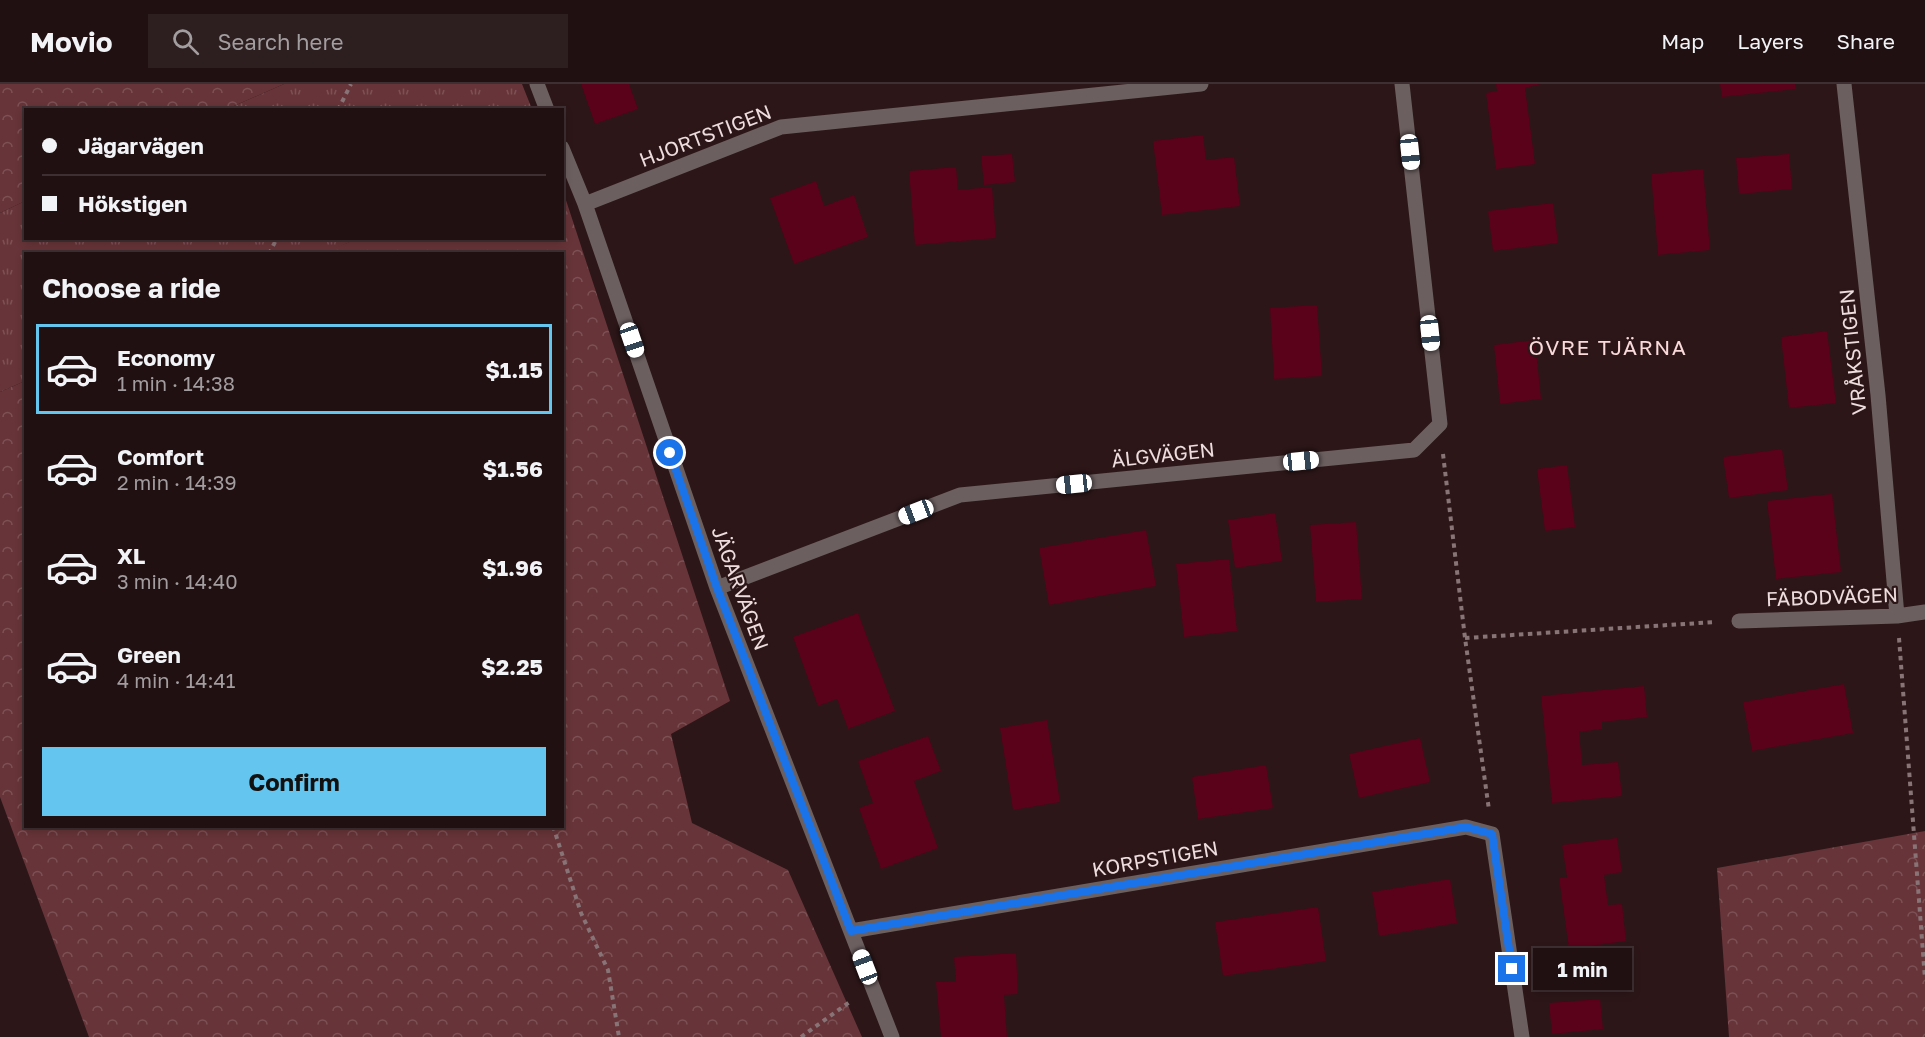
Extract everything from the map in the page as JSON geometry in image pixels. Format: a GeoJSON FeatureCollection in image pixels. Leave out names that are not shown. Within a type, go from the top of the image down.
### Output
{"type":"FeatureCollection","features":[{"type":"Feature","properties":{"kind":"street"},"geometry":{"type":"LineString","coordinates":[[537,84],[546,108]]}},
{"type":"Feature","properties":{"kind":"street","name":"HJORTSTIGEN"},"geometry":{"type":"LineString","coordinates":[[585,204],[781,127],[1201,84]]}},
{"type":"Feature","properties":{"kind":"street"},"geometry":{"type":"LineString","coordinates":[[1402,84],[1440,424]]}},
{"type":"Feature","properties":{"kind":"street","name":"VRÅKSTIGEN"},"geometry":{"type":"LineString","coordinates":[[1844,84],[1878,395],[1897,616]]}},
{"type":"Feature","properties":{"kind":"street","name":"JÄGARVÄGEN"},"geometry":{"type":"LineString","coordinates":[[564,153],[585,204],[717,588],[892,1037]]}},
{"type":"Feature","properties":{"kind":"street","name":"ÄLGVÄGEN"},"geometry":{"type":"LineString","coordinates":[[717,588],[960,495],[1414,450],[1440,424]]}},
{"type":"Feature","properties":{"kind":"street","name":"FÄBODVÄGEN"},"geometry":{"type":"LineString","coordinates":[[1740,621],[1897,616],[1925,612]]}},
{"type":"Feature","properties":{"kind":"street","name":"KORPSTIGEN"},"geometry":{"type":"LineString","coordinates":[[851,931],[1466,827],[1492,834]]}},
{"type":"Feature","properties":{"kind":"street"},"geometry":{"type":"LineString","coordinates":[[1492,834],[1522,1037]]}},
{"type":"Feature","properties":{"kind":"path"},"geometry":{"type":"LineString","coordinates":[[339,108],[351,84]]}},
{"type":"Feature","properties":{"kind":"path"},"geometry":{"type":"LineString","coordinates":[[1440,424],[1465,638],[1492,834]]}},
{"type":"Feature","properties":{"kind":"path"},"geometry":{"type":"LineString","coordinates":[[1897,616],[1925,979]]}},
{"type":"Feature","properties":{"kind":"path"},"geometry":{"type":"LineString","coordinates":[[1465,638],[1740,621]]}},
{"type":"Feature","properties":{"kind":"path"},"geometry":{"type":"LineString","coordinates":[[554,828],[581,913],[608,970],[620,1037]]}},
{"type":"Feature","properties":{"kind":"path"},"geometry":{"type":"LineString","coordinates":[[801,1037],[872,986]]}},
{"type":"Feature","properties":{"kind":"green space"},"geometry":{"type":"Polygon","coordinates":[[[0,84],[284,84],[229,108],[24,108],[24,201],[0,213],[0,84]]]}},
{"type":"Feature","properties":{"kind":"green space"},"geometry":{"type":"Polygon","coordinates":[[[284,84],[522,84],[532,108],[229,108],[284,84]]]}},
{"type":"Feature","properties":{"kind":"green space"},"geometry":{"type":"Polygon","coordinates":[[[564,194],[730,701],[671,734],[692,823],[788,870],[862,1037],[89,1037],[0,797],[0,392],[24,381],[24,828],[564,828],[564,252],[324,252],[354,240],[564,240],[564,194]]]}},
{"type":"Feature","properties":{"kind":"green space"},"geometry":{"type":"Polygon","coordinates":[[[24,201],[24,240],[355,240],[327,252],[24,252],[24,381],[0,392],[0,213],[24,201]]]}},
{"type":"Feature","properties":{"kind":"green space"},"geometry":{"type":"Polygon","coordinates":[[[1925,831],[1925,1037],[1729,1037],[1717,868],[1925,831]]]}},
{"type":"Feature","properties":{"kind":"building"},"geometry":{"type":"Polygon","coordinates":[[[581,84],[629,84],[638,109],[595,124],[581,84]]]}},
{"type":"Feature","properties":{"kind":"building"},"geometry":{"type":"Polygon","coordinates":[[[1496,84],[1541,84],[1525,88],[1535,164],[1496,169],[1486,93],[1497,91],[1496,84]]]}},
{"type":"Feature","properties":{"kind":"building"},"geometry":{"type":"Polygon","coordinates":[[[1720,84],[1795,84],[1796,89],[1722,97],[1720,84]]]}},
{"type":"Feature","properties":{"kind":"building"},"geometry":{"type":"Polygon","coordinates":[[[1203,135],[1206,160],[1234,157],[1240,206],[1162,215],[1153,141],[1203,135]]]}},
{"type":"Feature","properties":{"kind":"building"},"geometry":{"type":"Polygon","coordinates":[[[1012,154],[1015,182],[984,185],[981,156],[1012,154]]]}},
{"type":"Feature","properties":{"kind":"building"},"geometry":{"type":"Polygon","coordinates":[[[1789,154],[1792,189],[1739,194],[1736,158],[1789,154]]]}},
{"type":"Feature","properties":{"kind":"building"},"geometry":{"type":"Polygon","coordinates":[[[956,167],[958,190],[992,187],[996,238],[915,245],[909,171],[956,167]]]}},
{"type":"Feature","properties":{"kind":"building"},"geometry":{"type":"Polygon","coordinates":[[[1703,169],[1710,250],[1658,255],[1651,174],[1703,169]]]}},
{"type":"Feature","properties":{"kind":"building"},"geometry":{"type":"Polygon","coordinates":[[[816,181],[824,206],[854,195],[868,237],[794,264],[770,198],[816,181]]]}},
{"type":"Feature","properties":{"kind":"building"},"geometry":{"type":"Polygon","coordinates":[[[1553,203],[1558,243],[1493,251],[1488,211],[1553,203]]]}},
{"type":"Feature","properties":{"kind":"building"},"geometry":{"type":"Polygon","coordinates":[[[1317,305],[1322,376],[1274,379],[1270,308],[1317,305]]]}},
{"type":"Feature","properties":{"kind":"building"},"geometry":{"type":"Polygon","coordinates":[[[1827,331],[1836,403],[1789,408],[1781,337],[1827,331]]]}},
{"type":"Feature","properties":{"kind":"building"},"geometry":{"type":"Polygon","coordinates":[[[1535,340],[1541,399],[1500,404],[1494,345],[1535,340]]]}},
{"type":"Feature","properties":{"kind":"building"},"geometry":{"type":"Polygon","coordinates":[[[1782,449],[1788,490],[1729,498],[1723,457],[1782,449]]]}},
{"type":"Feature","properties":{"kind":"building"},"geometry":{"type":"Polygon","coordinates":[[[1567,465],[1575,527],[1545,531],[1537,469],[1567,465]]]}},
{"type":"Feature","properties":{"kind":"building"},"geometry":{"type":"Polygon","coordinates":[[[1832,494],[1841,572],[1776,579],[1767,501],[1832,494]]]}},
{"type":"Feature","properties":{"kind":"building"},"geometry":{"type":"Polygon","coordinates":[[[1275,513],[1282,561],[1235,568],[1228,520],[1275,513]]]}},
{"type":"Feature","properties":{"kind":"building"},"geometry":{"type":"Polygon","coordinates":[[[1356,522],[1362,599],[1316,602],[1310,525],[1356,522]]]}},
{"type":"Feature","properties":{"kind":"building"},"geometry":{"type":"Polygon","coordinates":[[[1146,530],[1156,586],[1049,605],[1039,548],[1146,530]]]}},
{"type":"Feature","properties":{"kind":"building"},"geometry":{"type":"Polygon","coordinates":[[[1229,559],[1237,631],[1184,637],[1176,564],[1229,559]]]}},
{"type":"Feature","properties":{"kind":"building"},"geometry":{"type":"Polygon","coordinates":[[[858,613],[895,711],[848,729],[837,699],[818,706],[793,637],[858,613]]]}},
{"type":"Feature","properties":{"kind":"building"},"geometry":{"type":"Polygon","coordinates":[[[1844,684],[1853,733],[1752,751],[1743,702],[1844,684]]]}},
{"type":"Feature","properties":{"kind":"building"},"geometry":{"type":"Polygon","coordinates":[[[1644,686],[1647,717],[1602,722],[1602,729],[1579,732],[1582,765],[1618,762],[1622,796],[1552,803],[1541,696],[1644,686]]]}},
{"type":"Feature","properties":{"kind":"building"},"geometry":{"type":"Polygon","coordinates":[[[1047,720],[1060,802],[1013,810],[1000,728],[1047,720]]]}},
{"type":"Feature","properties":{"kind":"building"},"geometry":{"type":"Polygon","coordinates":[[[928,736],[941,771],[914,781],[938,848],[881,869],[859,808],[873,803],[858,761],[928,736]]]}},
{"type":"Feature","properties":{"kind":"building"},"geometry":{"type":"Polygon","coordinates":[[[1420,738],[1430,782],[1359,798],[1349,754],[1420,738]]]}},
{"type":"Feature","properties":{"kind":"building"},"geometry":{"type":"Polygon","coordinates":[[[1266,765],[1273,808],[1198,819],[1192,777],[1266,765]]]}},
{"type":"Feature","properties":{"kind":"building"},"geometry":{"type":"Polygon","coordinates":[[[1617,838],[1622,872],[1604,875],[1608,905],[1622,904],[1626,941],[1569,949],[1559,878],[1567,877],[1562,845],[1617,838]]]}},
{"type":"Feature","properties":{"kind":"building"},"geometry":{"type":"Polygon","coordinates":[[[1450,879],[1457,923],[1379,936],[1372,892],[1450,879]]]}},
{"type":"Feature","properties":{"kind":"building"},"geometry":{"type":"Polygon","coordinates":[[[1318,907],[1326,961],[1223,976],[1215,922],[1318,907]]]}},
{"type":"Feature","properties":{"kind":"building"},"geometry":{"type":"Polygon","coordinates":[[[1016,953],[1018,994],[1004,995],[1007,1037],[941,1037],[936,982],[956,981],[954,957],[1016,953]]]}},
{"type":"Feature","properties":{"kind":"building"},"geometry":{"type":"Polygon","coordinates":[[[1600,999],[1603,1029],[1552,1034],[1549,1003],[1600,999]]]}},
{"type":"Feature","properties":{"kind":"district","name":"ÖVRE TJÄRNA"},"geometry":{"type":"Point","coordinates":[1608,347]}},
{"type":"Feature","properties":{"kind":"route"},"geometry":{"type":"LineString","coordinates":[[670,453],[717,588],[851,931],[1466,827],[1492,834],[1512,969]]}}]}
